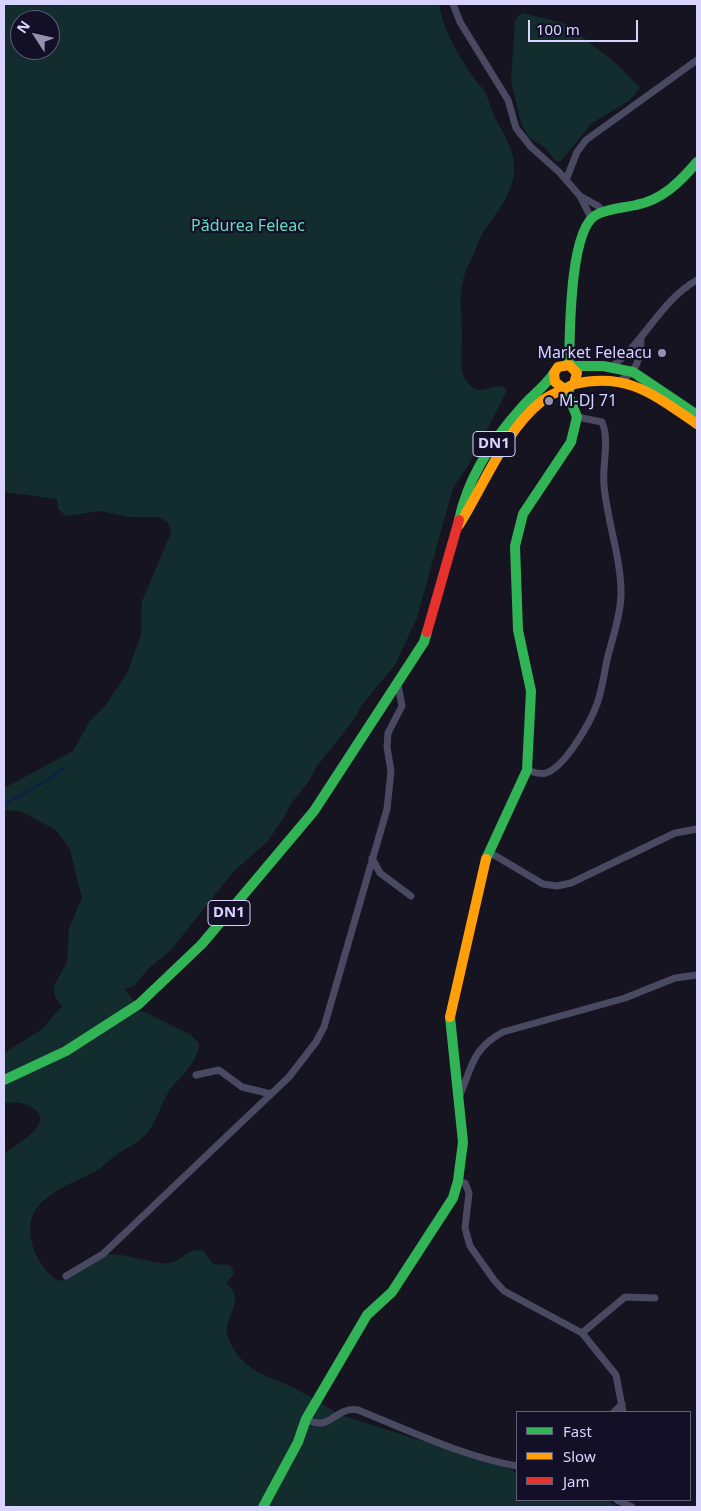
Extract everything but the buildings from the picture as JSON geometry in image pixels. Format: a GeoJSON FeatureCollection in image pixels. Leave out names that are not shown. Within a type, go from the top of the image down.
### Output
{"type":"FeatureCollection","features":[{"type":"Feature","properties":{"kind":"street"},"geometry":{"type":"LineString","coordinates":[[453,4],[460,22],[508,100],[516,128],[531,147],[580,196],[598,206],[604,212]]}},
{"type":"Feature","properties":{"kind":"street"},"geometry":{"type":"LineString","coordinates":[[566,180],[577,152],[586,140],[697,60]]}},
{"type":"Feature","properties":{"kind":"street"},"geometry":{"type":"LineString","coordinates":[[263,1507],[298,1442],[306,1419],[367,1315],[392,1292],[452,1198],[458,1182],[463,1142],[456,1059],[449,1022],[488,852],[528,770],[531,691],[518,630],[515,546],[523,514],[571,442],[577,417],[568,394],[569,386],[577,373],[570,365],[577,256],[581,234],[591,218],[604,212],[646,203],[669,191],[697,162]]}},
{"type":"Feature","properties":{"kind":"street"},"geometry":{"type":"LineString","coordinates":[[580,196],[587,215],[591,218]]}},
{"type":"Feature","properties":{"kind":"street"},"geometry":{"type":"LineString","coordinates":[[611,367],[641,339],[655,317],[672,298],[697,280]]}},
{"type":"Feature","properties":{"kind":"street"},"geometry":{"type":"LineString","coordinates":[[621,380],[633,372],[641,350],[641,339]]}},
{"type":"Feature","properties":{"kind":"street"},"geometry":{"type":"LineString","coordinates":[[570,365],[611,367],[633,372],[697,415]]}},
{"type":"Feature","properties":{"kind":"street","name":"DN1"},"geometry":{"type":"LineString","coordinates":[[4,1080],[66,1051],[105,1028],[139,1004],[181,965],[252,888],[314,811],[398,685],[424,642],[431,624],[465,496],[493,446],[515,414],[544,387],[558,366],[570,365]]}},
{"type":"Feature","properties":{"kind":"street"},"geometry":{"type":"LineString","coordinates":[[554,373],[555,382],[569,386]]}},
{"type":"Feature","properties":{"kind":"street","name":"DN1"},"geometry":{"type":"LineString","coordinates":[[457,528],[498,456],[516,430],[541,402],[569,386],[601,377],[621,380],[648,392],[697,424]]}},
{"type":"Feature","properties":{"kind":"street"},"geometry":{"type":"LineString","coordinates":[[528,770],[544,774],[562,762],[596,705],[619,611],[621,594],[619,567],[606,509],[603,472],[606,437],[602,422],[595,419],[577,417]]}},
{"type":"Feature","properties":{"kind":"street"},"geometry":{"type":"LineString","coordinates":[[66,1276],[104,1254],[271,1094],[304,1059],[324,1027],[387,809],[391,771],[387,747],[388,733],[402,706],[398,685]]}},
{"type":"Feature","properties":{"kind":"street"},"geometry":{"type":"LineString","coordinates":[[488,852],[543,884],[557,886],[571,883],[675,833],[697,829]]}},
{"type":"Feature","properties":{"kind":"street"},"geometry":{"type":"LineString","coordinates":[[372,858],[380,873],[412,896]]}},
{"type":"Feature","properties":{"kind":"street"},"geometry":{"type":"LineString","coordinates":[[458,1100],[478,1051],[487,1040],[503,1032],[625,998],[675,978],[697,975]]}},
{"type":"Feature","properties":{"kind":"street"},"geometry":{"type":"LineString","coordinates":[[196,1074],[219,1070],[242,1087],[271,1094]]}},
{"type":"Feature","properties":{"kind":"street"},"geometry":{"type":"LineString","coordinates":[[458,1182],[466,1183],[469,1193],[466,1235],[470,1246],[494,1280],[515,1298],[582,1333],[616,1375],[623,1411]]}},
{"type":"Feature","properties":{"kind":"street"},"geometry":{"type":"LineString","coordinates":[[582,1333],[625,1297],[655,1298]]}},
{"type":"Feature","properties":{"kind":"street"},"geometry":{"type":"LineString","coordinates":[[615,1411],[622,1404]]}},
{"type":"Feature","properties":{"kind":"street"},"geometry":{"type":"LineString","coordinates":[[306,1419],[316,1425],[324,1424],[343,1410],[358,1410],[458,1450],[495,1462],[516,1466]]}},
{"type":"Feature","properties":{"kind":"street"},"geometry":{"type":"LineString","coordinates":[[619,1501],[632,1507]]}},
{"type":"Feature","properties":{"kind":"green space","name":"Pădurea Feleac"},"geometry":{"type":"Polygon","coordinates":[[[4,4],[439,4],[444,24],[452,43],[476,81],[484,90],[513,157],[514,173],[509,191],[480,239],[465,272],[461,291],[461,364],[464,377],[467,383],[476,389],[500,386],[504,387],[507,391],[469,464],[453,488],[417,618],[395,665],[361,706],[353,721],[317,766],[309,781],[291,804],[267,842],[233,872],[171,950],[149,968],[134,986],[125,989],[140,1010],[191,1035],[199,1043],[193,1062],[172,1087],[151,1128],[141,1139],[115,1155],[99,1169],[63,1187],[41,1203],[32,1218],[31,1238],[38,1259],[44,1268],[60,1281],[107,1255],[113,1254],[169,1263],[178,1260],[189,1252],[204,1251],[213,1264],[229,1265],[233,1270],[233,1275],[226,1283],[235,1295],[227,1334],[239,1356],[261,1374],[298,1390],[344,1416],[511,1469],[516,1472],[516,1501],[609,1501],[618,1507],[4,1507],[4,1154],[31,1134],[40,1121],[39,1115],[27,1105],[4,1103],[4,1053],[41,1030],[62,1006],[55,997],[54,986],[67,962],[69,928],[82,898],[70,849],[56,830],[20,811],[4,810],[4,788],[73,751],[90,721],[105,706],[127,673],[141,635],[142,601],[171,533],[168,523],[159,517],[129,517],[100,511],[66,516],[58,509],[57,499],[4,492],[4,4]]]}},
{"type":"Feature","properties":{"kind":"green space"},"geometry":{"type":"Polygon","coordinates":[[[524,13],[566,24],[618,65],[640,88],[630,100],[592,123],[560,162],[556,161],[544,147],[529,138],[521,123],[511,81],[515,21],[518,16],[524,13]]]}},
{"type":"Feature","properties":{"kind":"waterway"},"geometry":{"type":"LineString","coordinates":[[4,804],[43,783],[63,769]]}},
{"type":"Feature","properties":{"kind":"traffic: fast"},"geometry":{"type":"LineString","coordinates":[[569,365],[573,284],[576,261],[587,225],[596,215],[601,213],[645,203],[654,199],[677,183],[697,162]]}},
{"type":"Feature","properties":{"kind":"traffic: fast"},"geometry":{"type":"LineString","coordinates":[[571,366],[603,366],[633,372],[697,415]]}},
{"type":"Feature","properties":{"kind":"traffic: fast"},"geometry":{"type":"LineString","coordinates":[[459,520],[469,489],[492,445],[512,419],[554,373]]}},
{"type":"Feature","properties":{"kind":"traffic: fast"},"geometry":{"type":"LineString","coordinates":[[486,859],[527,770],[531,691],[518,630],[515,546],[523,514],[571,442],[577,417],[568,394],[570,386]]}},
{"type":"Feature","properties":{"kind":"traffic: fast"},"geometry":{"type":"LineString","coordinates":[[4,1080],[66,1051],[139,1004],[202,944],[314,811],[424,642],[427,632]]}},
{"type":"Feature","properties":{"kind":"traffic: fast"},"geometry":{"type":"LineString","coordinates":[[263,1507],[298,1442],[306,1419],[367,1315],[392,1292],[453,1198],[458,1181],[463,1142],[450,1017]]}},
{"type":"Feature","properties":{"kind":"traffic: slow"},"geometry":{"type":"LineString","coordinates":[[459,525],[506,442],[517,427],[543,400],[574,384],[577,373],[569,365],[558,367],[554,373],[555,382],[563,388]]}},
{"type":"Feature","properties":{"kind":"traffic: slow"},"geometry":{"type":"LineString","coordinates":[[574,384],[593,381],[610,381],[626,384],[654,395],[697,424]]}},
{"type":"Feature","properties":{"kind":"traffic: slow"},"geometry":{"type":"LineString","coordinates":[[450,1017],[486,859]]}},
{"type":"Feature","properties":{"kind":"traffic: jam"},"geometry":{"type":"LineString","coordinates":[[427,632],[459,520]]}},
{"type":"Feature","properties":{"kind":"place","name":"Market Feleacu"},"geometry":{"type":"Point","coordinates":[662,353]}},
{"type":"Feature","properties":{"kind":"place","name":"M-DJ 71"},"geometry":{"type":"Point","coordinates":[549,401]}}]}
